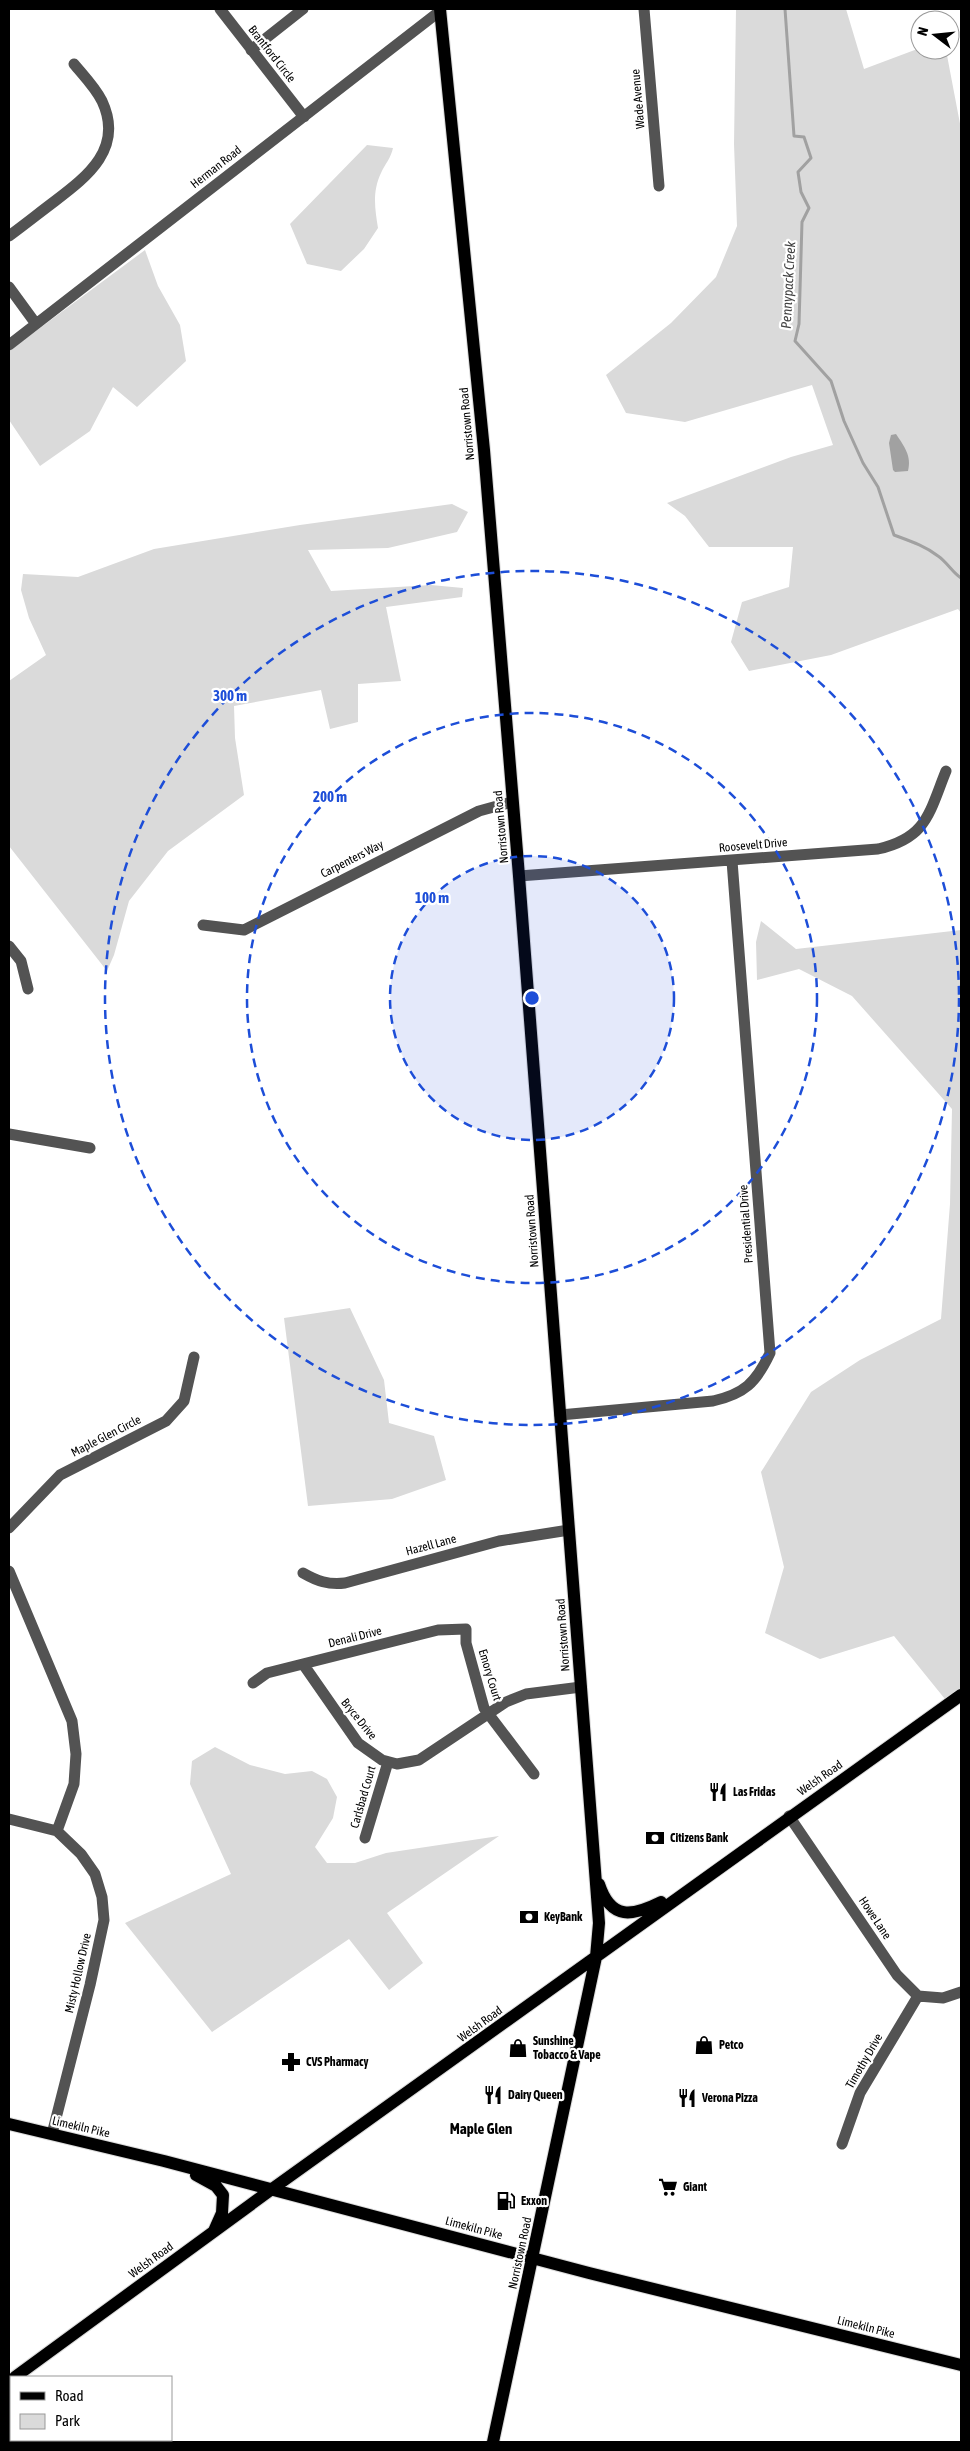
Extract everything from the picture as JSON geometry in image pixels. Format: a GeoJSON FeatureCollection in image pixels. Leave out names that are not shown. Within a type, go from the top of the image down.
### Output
{"type":"FeatureCollection","features":[{"type":"Feature","properties":{"kind":"main road","name":"Norristown Road"},"geometry":{"type":"LineString","coordinates":[[440,10],[484,457],[519,876],[599,1923],[596,1957],[534,2258],[493,2442]]}},
{"type":"Feature","properties":{"kind":"main road","name":"Welsh Road"},"geometry":{"type":"LineString","coordinates":[[16,2376],[214,2231],[961,1695]]}},
{"type":"Feature","properties":{"kind":"main road"},"geometry":{"type":"LineString","coordinates":[[595,1870],[606,1899],[618,1910],[634,1914],[661,1902],[705,1878]]}},
{"type":"Feature","properties":{"kind":"main road","name":"Limekiln Pike"},"geometry":{"type":"LineString","coordinates":[[9,2124],[164,2161],[534,2258],[961,2365]]}},
{"type":"Feature","properties":{"kind":"main road"},"geometry":{"type":"LineString","coordinates":[[164,2161],[203,2178],[216,2186],[223,2195],[222,2213],[214,2231]]}},
{"type":"Feature","properties":{"kind":"street","name":"Brantford Circle"},"geometry":{"type":"LineString","coordinates":[[220,9],[304,117]]}},
{"type":"Feature","properties":{"kind":"street"},"geometry":{"type":"LineString","coordinates":[[251,50],[303,9]]}},
{"type":"Feature","properties":{"kind":"street","name":"Wade Avenue"},"geometry":{"type":"LineString","coordinates":[[644,9],[659,186]]}},
{"type":"Feature","properties":{"kind":"street","name":"Herman Road"},"geometry":{"type":"LineString","coordinates":[[9,345],[440,10]]}},
{"type":"Feature","properties":{"kind":"street"},"geometry":{"type":"LineString","coordinates":[[9,236],[86,177],[102,154],[108,132],[106,110],[101,98],[74,64]]}},
{"type":"Feature","properties":{"kind":"street"},"geometry":{"type":"LineString","coordinates":[[9,287],[36,324]]}},
{"type":"Feature","properties":{"kind":"street","name":"Roosevelt Drive"},"geometry":{"type":"LineString","coordinates":[[519,876],[878,849],[906,841],[925,822],[946,771]]}},
{"type":"Feature","properties":{"kind":"street","name":"Carpenters Way"},"geometry":{"type":"LineString","coordinates":[[204,925],[244,930],[479,811],[512,802]]}},
{"type":"Feature","properties":{"kind":"street","name":"Presidential Drive"},"geometry":{"type":"LineString","coordinates":[[560,1415],[713,1402],[733,1396],[754,1381],[770,1353],[732,861]]}},
{"type":"Feature","properties":{"kind":"street"},"geometry":{"type":"LineString","coordinates":[[9,946],[21,961],[28,989]]}},
{"type":"Feature","properties":{"kind":"street"},"geometry":{"type":"LineString","coordinates":[[9,1134],[90,1148]]}},
{"type":"Feature","properties":{"kind":"street","name":"Maple Glen Circle"},"geometry":{"type":"LineString","coordinates":[[9,1528],[60,1476],[166,1420],[184,1401],[194,1357]]}},
{"type":"Feature","properties":{"kind":"street","name":"Hazell Lane"},"geometry":{"type":"LineString","coordinates":[[303,1573],[316,1581],[332,1584],[345,1583],[498,1541],[569,1530]]}},
{"type":"Feature","properties":{"kind":"street"},"geometry":{"type":"LineString","coordinates":[[9,1571],[72,1721],[76,1754],[74,1784],[57,1831]]}},
{"type":"Feature","properties":{"kind":"street","name":"Denali Drive"},"geometry":{"type":"LineString","coordinates":[[253,1683],[267,1673],[438,1630],[466,1629]]}},
{"type":"Feature","properties":{"kind":"street","name":"Emory Court"},"geometry":{"type":"LineString","coordinates":[[466,1629],[466,1643],[480,1697],[488,1714],[534,1774]]}},
{"type":"Feature","properties":{"kind":"street","name":"Bryce Drive"},"geometry":{"type":"LineString","coordinates":[[303,1664],[358,1744],[388,1762]]}},
{"type":"Feature","properties":{"kind":"street"},"geometry":{"type":"LineString","coordinates":[[388,1762],[410,1763],[419,1760],[506,1702],[526,1694],[581,1687]]}},
{"type":"Feature","properties":{"kind":"street","name":"Carlsbad Court"},"geometry":{"type":"LineString","coordinates":[[366,1838],[388,1762]]}},
{"type":"Feature","properties":{"kind":"street","name":"Howe Lane"},"geometry":{"type":"LineString","coordinates":[[790,1816],[897,1975],[918,1996]]}},
{"type":"Feature","properties":{"kind":"street","name":"Misty Hollow Drive"},"geometry":{"type":"LineString","coordinates":[[9,1819],[57,1831],[81,1854],[95,1874],[102,1897],[104,1920],[90,1985],[52,2134]]}},
{"type":"Feature","properties":{"kind":"street"},"geometry":{"type":"LineString","coordinates":[[918,1996],[943,1998],[961,1992]]}},
{"type":"Feature","properties":{"kind":"street","name":"Timothy Drive"},"geometry":{"type":"LineString","coordinates":[[842,2144],[860,2093],[918,1996]]}},
{"type":"Feature","properties":{"kind":"green space"},"geometry":{"type":"Polygon","coordinates":[[[736,9],[846,9],[864,69],[910,52],[910,60],[948,60],[961,129],[961,613],[958,609],[831,655],[749,671],[731,642],[742,602],[789,587],[793,547],[709,547],[685,516],[667,503],[791,457],[833,445],[812,385],[685,422],[626,413],[606,375],[671,323],[716,277],[737,226],[734,144],[736,9]]]}},
{"type":"Feature","properties":{"kind":"green space"},"geometry":{"type":"Polygon","coordinates":[[[367,145],[393,148],[376,187],[375,207],[378,228],[364,249],[341,271],[307,264],[290,224],[367,145]]]}},
{"type":"Feature","properties":{"kind":"green space"},"geometry":{"type":"Polygon","coordinates":[[[145,250],[158,286],[180,325],[186,361],[137,407],[113,387],[90,431],[40,466],[9,420],[9,351],[145,250]]]}},
{"type":"Feature","properties":{"kind":"green space"},"geometry":{"type":"Polygon","coordinates":[[[452,504],[468,512],[457,532],[388,548],[308,550],[331,591],[431,585],[463,588],[462,597],[386,607],[401,681],[358,684],[358,722],[330,729],[321,690],[234,706],[235,738],[244,795],[168,851],[129,901],[114,955],[107,971],[9,846],[9,681],[46,655],[29,618],[21,590],[23,574],[78,577],[154,549],[300,525],[452,504]]]}},
{"type":"Feature","properties":{"kind":"green space"},"geometry":{"type":"Polygon","coordinates":[[[761,921],[796,949],[961,930],[961,1695],[949,1704],[894,1636],[820,1659],[765,1633],[784,1567],[761,1472],[811,1392],[860,1360],[941,1319],[950,1204],[952,1109],[852,996],[799,969],[757,980],[756,942],[761,921]]]}},
{"type":"Feature","properties":{"kind":"green space"},"geometry":{"type":"Polygon","coordinates":[[[350,1308],[384,1380],[389,1423],[434,1436],[446,1480],[392,1499],[308,1506],[284,1318],[350,1308]]]}},
{"type":"Feature","properties":{"kind":"green space"},"geometry":{"type":"Polygon","coordinates":[[[215,1747],[250,1765],[285,1774],[312,1771],[327,1779],[337,1797],[333,1818],[315,1847],[327,1863],[355,1863],[386,1853],[499,1836],[387,1913],[423,1963],[389,1990],[349,1939],[212,2032],[125,1923],[231,1874],[190,1784],[192,1761],[215,1747]]]}},
{"type":"Feature","properties":{"kind":"shaded area"},"geometry":{"type":"Polygon","coordinates":[[[896,434],[908,456],[908,471],[895,472],[893,470],[889,443],[891,435],[896,434]]]}},
{"type":"Feature","properties":{"kind":"waterway","name":"Pennypack Creek"},"geometry":{"type":"LineString","coordinates":[[785,9],[794,136],[804,137],[811,158],[798,172],[801,192],[809,208],[802,222],[799,324],[795,341],[831,381],[844,421],[863,463],[878,487],[894,535],[933,552],[961,578]]}},
{"type":"Feature","properties":{"kind":"place","name":"Las Fridas"},"geometry":{"type":"Point","coordinates":[718,1792]}},
{"type":"Feature","properties":{"kind":"place","name":"Citizens Bank"},"geometry":{"type":"Point","coordinates":[655,1838]}},
{"type":"Feature","properties":{"kind":"place","name":"KeyBank"},"geometry":{"type":"Point","coordinates":[529,1917]}},
{"type":"Feature","properties":{"kind":"place","name":"Petco"},"geometry":{"type":"Point","coordinates":[704,2045]}},
{"type":"Feature","properties":{"kind":"place","name":"Sunshine Tobacco & Vape"},"geometry":{"type":"Point","coordinates":[518,2048]}},
{"type":"Feature","properties":{"kind":"place","name":"CVS Pharmacy"},"geometry":{"type":"Point","coordinates":[291,2062]}},
{"type":"Feature","properties":{"kind":"place","name":"Dairy Queen"},"geometry":{"type":"Point","coordinates":[493,2095]}},
{"type":"Feature","properties":{"kind":"place","name":"Verona Pizza"},"geometry":{"type":"Point","coordinates":[687,2098]}},
{"type":"Feature","properties":{"kind":"place","name":"Giant"},"geometry":{"type":"Point","coordinates":[668,2187]}},
{"type":"Feature","properties":{"kind":"place","name":"Exxon"},"geometry":{"type":"Point","coordinates":[506,2201]}},
{"type":"Feature","properties":{"kind":"district","name":"Maple Glen"},"geometry":{"type":"Point","coordinates":[481,2129]}}]}
